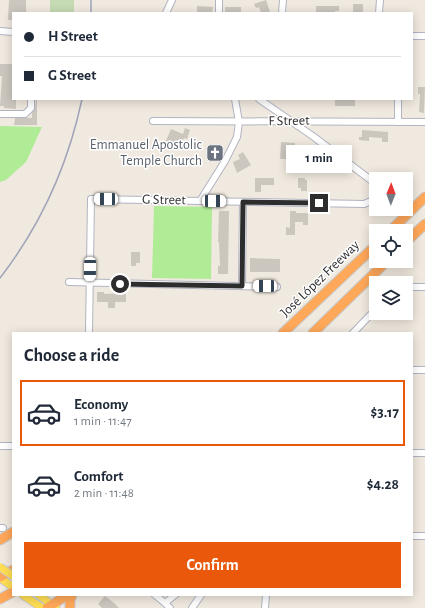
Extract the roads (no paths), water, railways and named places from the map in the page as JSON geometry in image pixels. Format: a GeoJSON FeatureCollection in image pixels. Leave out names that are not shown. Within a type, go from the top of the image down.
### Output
{"type":"FeatureCollection","features":[{"type":"Feature","properties":{"kind":"highway"},"geometry":{"type":"LineString","coordinates":[[397,224],[425,198]]}},
{"type":"Feature","properties":{"kind":"highway"},"geometry":{"type":"LineString","coordinates":[[413,235],[425,224]]}},
{"type":"Feature","properties":{"kind":"highway","name":"José López Freeway"},"geometry":{"type":"LineString","coordinates":[[285,332],[369,252]]}},
{"type":"Feature","properties":{"kind":"highway"},"geometry":{"type":"LineString","coordinates":[[314,332],[380,268]]}},
{"type":"Feature","properties":{"kind":"highway"},"geometry":{"type":"LineString","coordinates":[[0,540],[12,533]]}},
{"type":"Feature","properties":{"kind":"highway"},"geometry":{"type":"LineString","coordinates":[[0,577],[12,571]]}},
{"type":"Feature","properties":{"kind":"highway"},"geometry":{"type":"LineString","coordinates":[[0,599],[12,593]]}},
{"type":"Feature","properties":{"kind":"highway"},"geometry":{"type":"LineString","coordinates":[[48,603],[65,596]]}},
{"type":"Feature","properties":{"kind":"highway"},"geometry":{"type":"LineString","coordinates":[[70,608],[72,596]]}},
{"type":"Feature","properties":{"kind":"main road"},"geometry":{"type":"LineString","coordinates":[[0,567],[12,575]]}},
{"type":"Feature","properties":{"kind":"main road"},"geometry":{"type":"LineString","coordinates":[[0,577],[12,587]]}},
{"type":"Feature","properties":{"kind":"main road"},"geometry":{"type":"LineString","coordinates":[[24,596],[39,606]]}},
{"type":"Feature","properties":{"kind":"street"},"geometry":{"type":"LineString","coordinates":[[166,12],[172,0]]}},
{"type":"Feature","properties":{"kind":"street"},"geometry":{"type":"LineString","coordinates":[[219,0],[219,12]]}},
{"type":"Feature","properties":{"kind":"street"},"geometry":{"type":"LineString","coordinates":[[282,12],[283,0]]}},
{"type":"Feature","properties":{"kind":"street"},"geometry":{"type":"LineString","coordinates":[[379,12],[380,0]]}},
{"type":"Feature","properties":{"kind":"street"},"geometry":{"type":"LineString","coordinates":[[0,31],[12,32]]}},
{"type":"Feature","properties":{"kind":"street"},"geometry":{"type":"LineString","coordinates":[[413,36],[425,36]]}},
{"type":"Feature","properties":{"kind":"street"},"geometry":{"type":"LineString","coordinates":[[0,114],[25,114],[31,108],[31,100]]}},
{"type":"Feature","properties":{"kind":"street"},"geometry":{"type":"LineString","coordinates":[[200,201],[225,161],[238,134],[239,122],[235,100]]}},
{"type":"Feature","properties":{"kind":"street"},"geometry":{"type":"LineString","coordinates":[[260,100],[292,121],[369,178]]}},
{"type":"Feature","properties":{"kind":"street"},"geometry":{"type":"LineString","coordinates":[[398,100],[398,122]]}},
{"type":"Feature","properties":{"kind":"street","name":"F Street"},"geometry":{"type":"LineString","coordinates":[[153,121],[425,122]]}},
{"type":"Feature","properties":{"kind":"street","name":"G Street"},"geometry":{"type":"LineString","coordinates":[[90,283],[91,199],[364,204],[369,203]]}},
{"type":"Feature","properties":{"kind":"street"},"geometry":{"type":"LineString","coordinates":[[242,286],[243,202]]}},
{"type":"Feature","properties":{"kind":"street"},"geometry":{"type":"LineString","coordinates":[[69,282],[277,286]]}},
{"type":"Feature","properties":{"kind":"street"},"geometry":{"type":"LineString","coordinates":[[89,332],[90,283]]}},
{"type":"Feature","properties":{"kind":"street"},"geometry":{"type":"LineString","coordinates":[[413,287],[425,287]]}},
{"type":"Feature","properties":{"kind":"street"},"geometry":{"type":"LineString","coordinates":[[354,332],[369,316]]}},
{"type":"Feature","properties":{"kind":"street"},"geometry":{"type":"LineString","coordinates":[[413,370],[425,370]]}},
{"type":"Feature","properties":{"kind":"street"},"geometry":{"type":"LineString","coordinates":[[0,446],[12,446]]}},
{"type":"Feature","properties":{"kind":"street"},"geometry":{"type":"LineString","coordinates":[[413,453],[425,453]]}},
{"type":"Feature","properties":{"kind":"street"},"geometry":{"type":"LineString","coordinates":[[413,536],[425,536]]}},
{"type":"Feature","properties":{"kind":"street"},"geometry":{"type":"LineString","coordinates":[[156,596],[168,606],[175,596]]}},
{"type":"Feature","properties":{"kind":"street"},"geometry":{"type":"LineString","coordinates":[[192,608],[200,596]]}},
{"type":"Feature","properties":{"kind":"street"},"geometry":{"type":"LineString","coordinates":[[265,608],[266,596]]}},
{"type":"Feature","properties":{"kind":"railway"},"geometry":{"type":"LineString","coordinates":[[91,0],[91,12]]}},
{"type":"Feature","properties":{"kind":"railway"},"geometry":{"type":"LineString","coordinates":[[0,278],[28,237],[51,193],[61,171],[69,147],[82,100]]}},
{"type":"Feature","properties":{"kind":"place","name":"Emmanuel Apostolic Temple Church"},"geometry":{"type":"Point","coordinates":[215,153]}}]}
